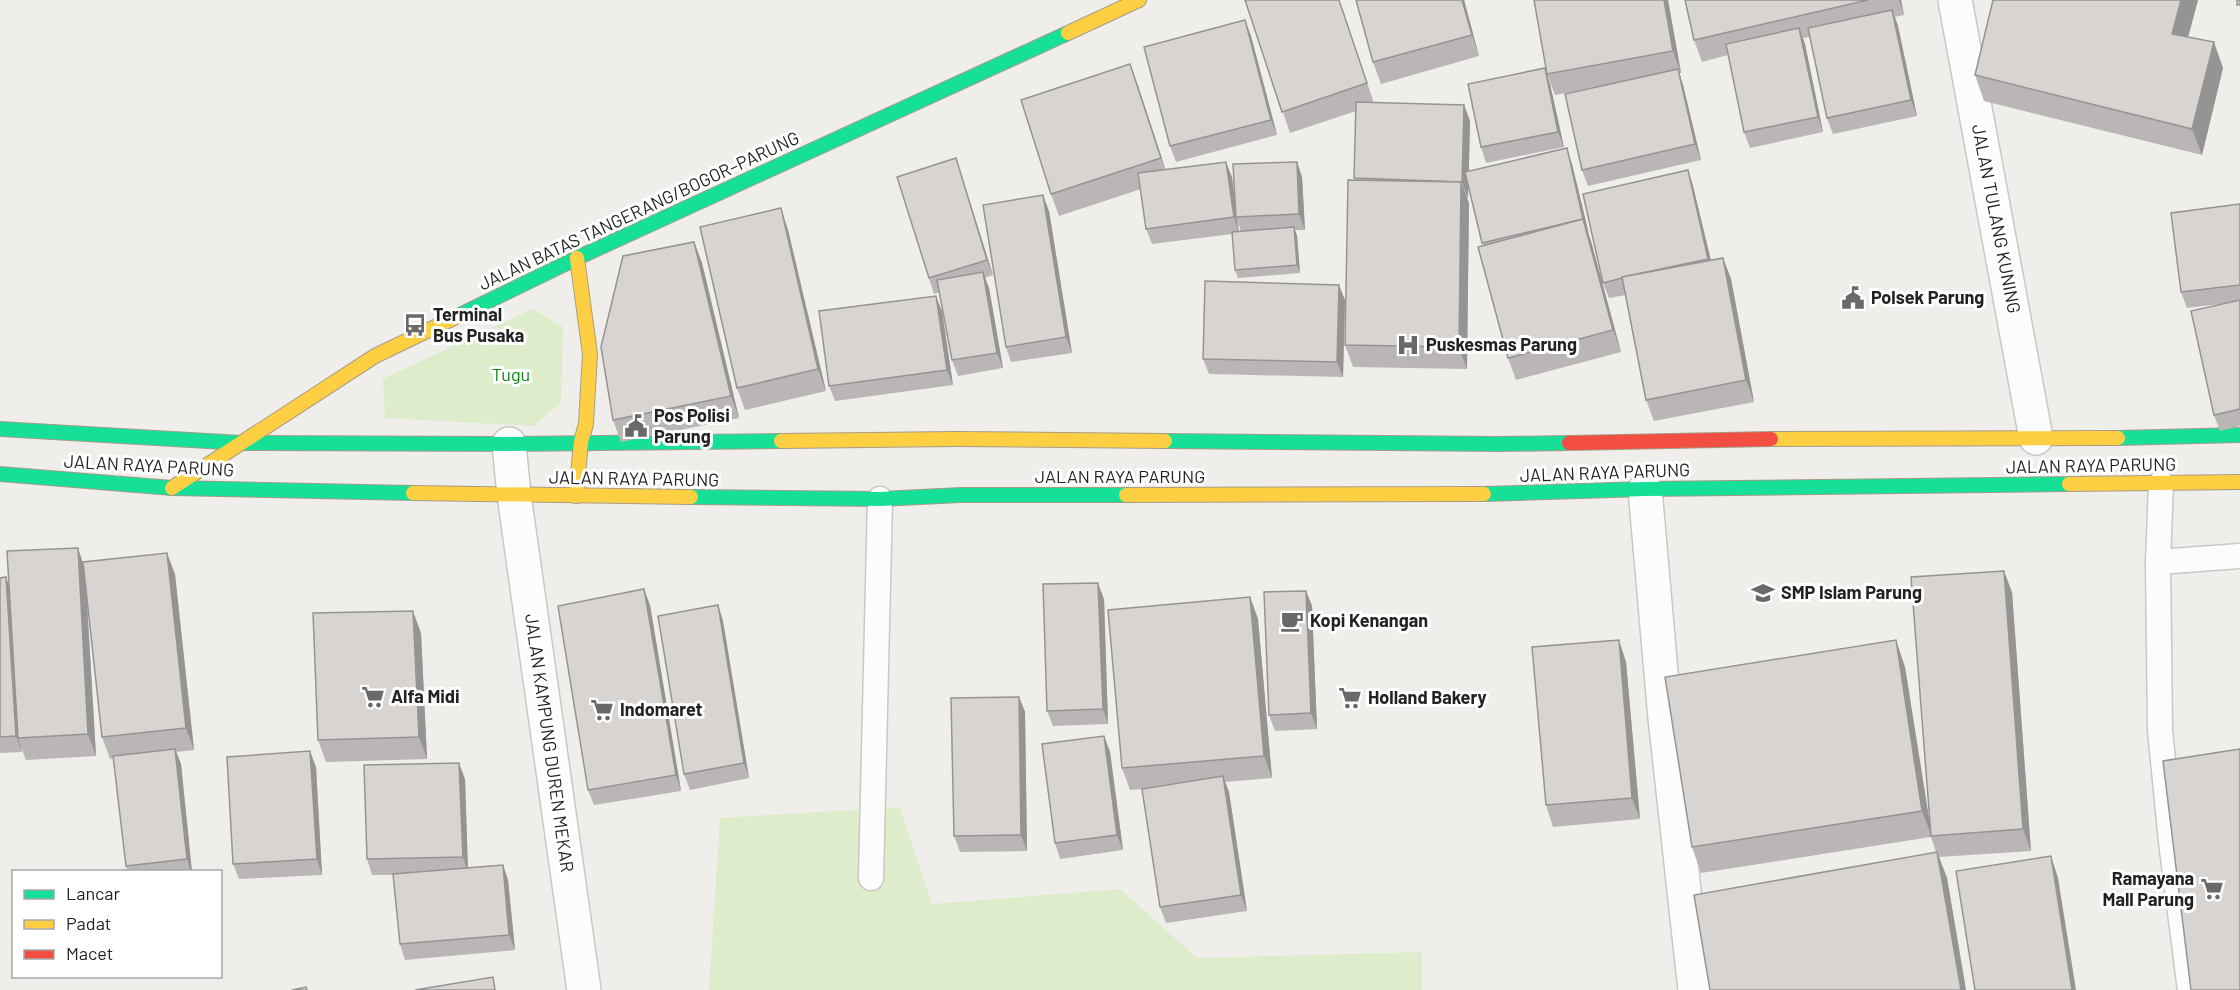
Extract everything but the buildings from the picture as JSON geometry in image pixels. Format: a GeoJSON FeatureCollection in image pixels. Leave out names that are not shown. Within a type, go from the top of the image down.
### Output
{"type":"FeatureCollection","features":[{"type":"Feature","properties":{"kind":"main road","name":"JALAN BATAS TANGERANG/BOGOR–PARUNG"},"geometry":{"type":"LineString","coordinates":[[172,488],[375,356],[577,258],[1139,0]]}},
{"type":"Feature","properties":{"kind":"main road"},"geometry":{"type":"LineString","coordinates":[[576,496],[586,424],[590,354],[577,258]]}},
{"type":"Feature","properties":{"kind":"main road","name":"JALAN RAYA PARUNG"},"geometry":{"type":"LineString","coordinates":[[0,429],[242,442],[509,444],[956,439],[1500,449],[1745,439],[2240,435]]}},
{"type":"Feature","properties":{"kind":"main road","name":"JALAN RAYA PARUNG"},"geometry":{"type":"LineString","coordinates":[[0,474],[172,488],[880,499],[961,495],[2240,482]]}},
{"type":"Feature","properties":{"kind":"street","name":"JALAN TULANG KUNING"},"geometry":{"type":"LineString","coordinates":[[1955,0],[2037,438]]}},
{"type":"Feature","properties":{"kind":"street","name":"JALAN KAMPUNG DUREN MEKAR"},"geometry":{"type":"LineString","coordinates":[[509,444],[514,495],[584,990]]}},
{"type":"Feature","properties":{"kind":"street"},"geometry":{"type":"LineString","coordinates":[[1646,489],[1665,718],[1695,990]]}},
{"type":"Feature","properties":{"kind":"lane"},"geometry":{"type":"LineString","coordinates":[[2161,483],[2158,562],[2160,730],[2171,842],[2190,990]]}},
{"type":"Feature","properties":{"kind":"lane"},"geometry":{"type":"LineString","coordinates":[[871,878],[880,499]]}},
{"type":"Feature","properties":{"kind":"lane"},"geometry":{"type":"LineString","coordinates":[[2158,562],[2240,556]]}},
{"type":"Feature","properties":{"kind":"green space","name":"Tugu"},"geometry":{"type":"Polygon","coordinates":[[[532,309],[563,327],[561,402],[534,426],[385,418],[383,379],[532,309]]]}},
{"type":"Feature","properties":{"kind":"green space"},"geometry":{"type":"Polygon","coordinates":[[[900,807],[932,904],[1120,889],[1197,958],[1422,952],[1422,990],[709,990],[720,818],[900,807]]]}},
{"type":"Feature","properties":{"kind":"traffic: fast"},"geometry":{"type":"LineString","coordinates":[[458,316],[577,258],[1068,33]]}},
{"type":"Feature","properties":{"kind":"traffic: fast"},"geometry":{"type":"LineString","coordinates":[[0,429],[242,443],[509,444],[781,441]]}},
{"type":"Feature","properties":{"kind":"traffic: fast"},"geometry":{"type":"LineString","coordinates":[[2118,438],[2240,435]]}},
{"type":"Feature","properties":{"kind":"traffic: fast"},"geometry":{"type":"LineString","coordinates":[[1165,441],[1569,443]]}},
{"type":"Feature","properties":{"kind":"traffic: fast"},"geometry":{"type":"LineString","coordinates":[[0,474],[172,488],[413,493]]}},
{"type":"Feature","properties":{"kind":"traffic: fast"},"geometry":{"type":"LineString","coordinates":[[1484,494],[1645,489],[2069,484]]}},
{"type":"Feature","properties":{"kind":"traffic: fast"},"geometry":{"type":"LineString","coordinates":[[691,497],[880,499],[961,495],[1126,495]]}},
{"type":"Feature","properties":{"kind":"traffic: slow"},"geometry":{"type":"LineString","coordinates":[[1068,33],[1139,0]]}},
{"type":"Feature","properties":{"kind":"traffic: slow"},"geometry":{"type":"LineString","coordinates":[[576,496],[581,442],[586,424],[590,354],[577,258]]}},
{"type":"Feature","properties":{"kind":"traffic: slow"},"geometry":{"type":"LineString","coordinates":[[172,488],[375,356],[458,316]]}},
{"type":"Feature","properties":{"kind":"traffic: slow"},"geometry":{"type":"LineString","coordinates":[[1771,439],[2118,438]]}},
{"type":"Feature","properties":{"kind":"traffic: slow"},"geometry":{"type":"LineString","coordinates":[[781,441],[956,439],[1165,441]]}},
{"type":"Feature","properties":{"kind":"traffic: slow"},"geometry":{"type":"LineString","coordinates":[[2069,484],[2240,482]]}},
{"type":"Feature","properties":{"kind":"traffic: slow"},"geometry":{"type":"LineString","coordinates":[[413,493],[691,497]]}},
{"type":"Feature","properties":{"kind":"traffic: slow"},"geometry":{"type":"LineString","coordinates":[[1126,495],[1484,494]]}},
{"type":"Feature","properties":{"kind":"traffic: jam"},"geometry":{"type":"LineString","coordinates":[[1569,443],[1771,439]]}},
{"type":"Feature","properties":{"kind":"place","name":"Polsek Parung"},"geometry":{"type":"Point","coordinates":[1853,298]}},
{"type":"Feature","properties":{"kind":"place","name":"Terminal Bus Pusaka"},"geometry":{"type":"Point","coordinates":[415,325]}},
{"type":"Feature","properties":{"kind":"place","name":"Puskesmas Parung"},"geometry":{"type":"Point","coordinates":[1408,345]}},
{"type":"Feature","properties":{"kind":"place","name":"Pos Polisi Parung"},"geometry":{"type":"Point","coordinates":[636,426]}},
{"type":"Feature","properties":{"kind":"place","name":"SMP Islam Parung"},"geometry":{"type":"Point","coordinates":[1763,593]}},
{"type":"Feature","properties":{"kind":"place","name":"Kopi Kenangan"},"geometry":{"type":"Point","coordinates":[1292,621]}},
{"type":"Feature","properties":{"kind":"place","name":"Alfa Midi"},"geometry":{"type":"Point","coordinates":[373,697]}},
{"type":"Feature","properties":{"kind":"place","name":"Holland Bakery"},"geometry":{"type":"Point","coordinates":[1350,698]}},
{"type":"Feature","properties":{"kind":"place","name":"Indomaret"},"geometry":{"type":"Point","coordinates":[602,710]}},
{"type":"Feature","properties":{"kind":"place","name":"Ramayana Mall Parung"},"geometry":{"type":"Point","coordinates":[2212,889]}}]}
